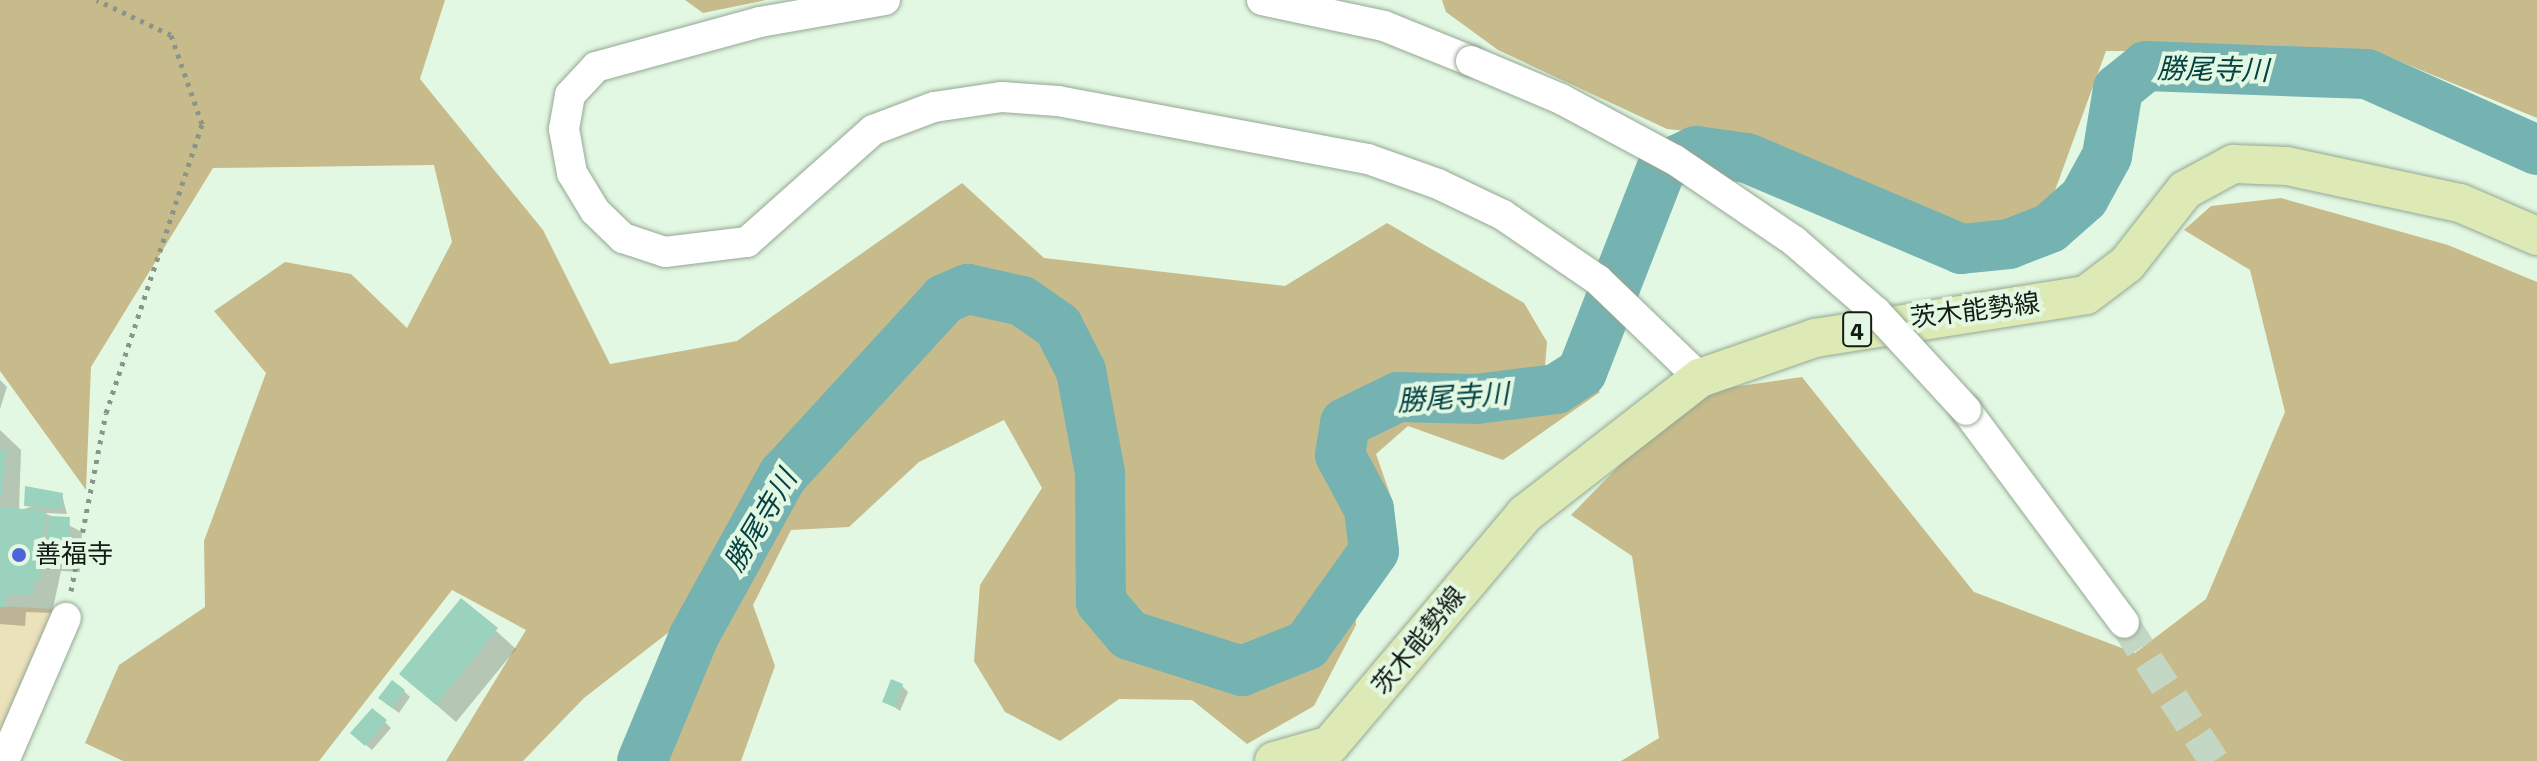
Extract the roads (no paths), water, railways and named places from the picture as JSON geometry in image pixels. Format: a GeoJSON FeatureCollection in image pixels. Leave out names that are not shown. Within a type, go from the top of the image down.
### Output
{"type":"FeatureCollection","features":[{"type":"Feature","properties":{"kind":"main road","name":"茨木能勢線"},"geometry":{"type":"LineString","coordinates":[[1274,761],[1330,745],[1525,514],[1700,378],[1815,338],[2086,295],[2127,264],[2185,190],[2233,164],[2287,166],[2460,203],[2537,236]]}},
{"type":"Feature","properties":{"kind":"street"},"geometry":{"type":"LineString","coordinates":[[885,0],[760,22],[596,67],[570,95],[564,129],[572,173],[595,211],[623,238],[665,252],[747,242],[873,130],[934,107],[1002,97],[1368,159],[1438,184],[1539,240],[1598,280],[1700,378]]}},
{"type":"Feature","properties":{"kind":"street"},"geometry":{"type":"LineString","coordinates":[[1262,0],[1384,26],[1561,99],[1675,160],[1794,241],[1876,312],[1966,410],[2124,623]]}},
{"type":"Feature","properties":{"kind":"street"},"geometry":{"type":"LineString","coordinates":[[4,761],[66,618]]}},
{"type":"Feature","properties":{"kind":"waterway","name":"勝尾寺川"},"geometry":{"type":"LineString","coordinates":[[642,761],[694,636],[783,475],[944,299],[968,289],[1022,301],[1058,326],[1081,371],[1100,473],[1101,602],[1129,635],[1242,671],[1307,645],[1374,551],[1369,509],[1340,455],[1345,423],[1398,397],[1476,399],[1556,389],[1582,372],[1662,167],[1696,151],[1747,158],[1961,249],[2009,244],[2050,228],[2084,198],[2107,156],[2118,89],[2146,66],[2367,74],[2537,150]]}},
{"type":"Feature","properties":{"kind":"tunnel"},"geometry":{"type":"LineString","coordinates":[[2124,623],[2214,761]]}},
{"type":"Feature","properties":{"kind":"place","name":"善福寺"},"geometry":{"type":"Point","coordinates":[19,555]}}]}
